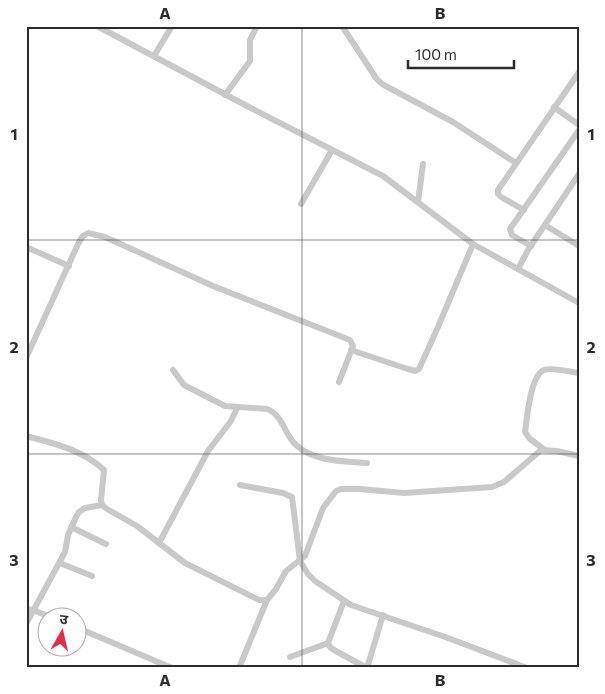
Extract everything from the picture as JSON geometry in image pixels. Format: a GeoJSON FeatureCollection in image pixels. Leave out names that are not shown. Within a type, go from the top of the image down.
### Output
{"type":"FeatureCollection","features":[{"type":"Feature","properties":{"kind":"street"},"geometry":{"type":"LineString","coordinates":[[97,26],[225,95],[383,176],[473,244],[579,303]]}},
{"type":"Feature","properties":{"kind":"street"},"geometry":{"type":"LineString","coordinates":[[154,56],[172,26]]}},
{"type":"Feature","properties":{"kind":"street"},"geometry":{"type":"LineString","coordinates":[[225,95],[250,61],[252,56],[250,40],[257,26]]}},
{"type":"Feature","properties":{"kind":"street"},"geometry":{"type":"LineString","coordinates":[[342,26],[382,84],[453,122],[516,163]]}},
{"type":"Feature","properties":{"kind":"street"},"geometry":{"type":"LineString","coordinates":[[524,210],[498,194],[502,184],[579,72]]}},
{"type":"Feature","properties":{"kind":"street"},"geometry":{"type":"LineString","coordinates":[[554,107],[579,125]]}},
{"type":"Feature","properties":{"kind":"street"},"geometry":{"type":"LineString","coordinates":[[531,246],[512,235],[510,232],[512,225],[579,130]]}},
{"type":"Feature","properties":{"kind":"street"},"geometry":{"type":"LineString","coordinates":[[301,204],[332,150]]}},
{"type":"Feature","properties":{"kind":"street"},"geometry":{"type":"LineString","coordinates":[[418,202],[423,164]]}},
{"type":"Feature","properties":{"kind":"street"},"geometry":{"type":"LineString","coordinates":[[518,269],[579,174]]}},
{"type":"Feature","properties":{"kind":"street"},"geometry":{"type":"LineString","coordinates":[[545,225],[579,246]]}},
{"type":"Feature","properties":{"kind":"street"},"geometry":{"type":"LineString","coordinates":[[26,358],[83,236],[88,233],[96,233],[213,286],[353,342],[339,382]]}},
{"type":"Feature","properties":{"kind":"street"},"geometry":{"type":"LineString","coordinates":[[351,350],[415,371],[419,369],[473,244]]}},
{"type":"Feature","properties":{"kind":"street"},"geometry":{"type":"LineString","coordinates":[[26,247],[69,266]]}},
{"type":"Feature","properties":{"kind":"street"},"geometry":{"type":"LineString","coordinates":[[174,370],[180,381],[188,388],[225,406],[273,412],[296,446],[315,456],[367,463]]}},
{"type":"Feature","properties":{"kind":"street"},"geometry":{"type":"LineString","coordinates":[[579,374],[543,370],[534,382],[525,432],[530,440],[545,450],[579,456]]}},
{"type":"Feature","properties":{"kind":"street"},"geometry":{"type":"LineString","coordinates":[[159,543],[208,451],[231,420],[236,408]]}},
{"type":"Feature","properties":{"kind":"street"},"geometry":{"type":"LineString","coordinates":[[26,436],[63,446],[98,464],[104,470],[102,505]]}},
{"type":"Feature","properties":{"kind":"street"},"geometry":{"type":"LineString","coordinates":[[239,668],[268,600],[286,570],[300,561],[308,550],[323,508],[336,491],[341,489],[360,489],[404,493],[492,487],[504,482],[534,455],[545,450]]}},
{"type":"Feature","properties":{"kind":"street"},"geometry":{"type":"LineString","coordinates":[[240,485],[283,493],[292,497],[300,561],[312,578],[344,601],[527,668]]}},
{"type":"Feature","properties":{"kind":"street"},"geometry":{"type":"LineString","coordinates":[[26,624],[30,609],[60,563],[65,552],[68,535],[76,517],[82,510],[102,505],[137,526],[175,556],[197,569],[259,600],[268,600]]}},
{"type":"Feature","properties":{"kind":"street"},"geometry":{"type":"LineString","coordinates":[[71,527],[106,544]]}},
{"type":"Feature","properties":{"kind":"street"},"geometry":{"type":"LineString","coordinates":[[60,563],[92,576]]}},
{"type":"Feature","properties":{"kind":"street"},"geometry":{"type":"LineString","coordinates":[[344,601],[328,642],[334,650],[367,668],[383,615]]}},
{"type":"Feature","properties":{"kind":"street"},"geometry":{"type":"LineString","coordinates":[[88,632],[172,668]]}},
{"type":"Feature","properties":{"kind":"street"},"geometry":{"type":"LineString","coordinates":[[290,657],[328,642]]}}]}
